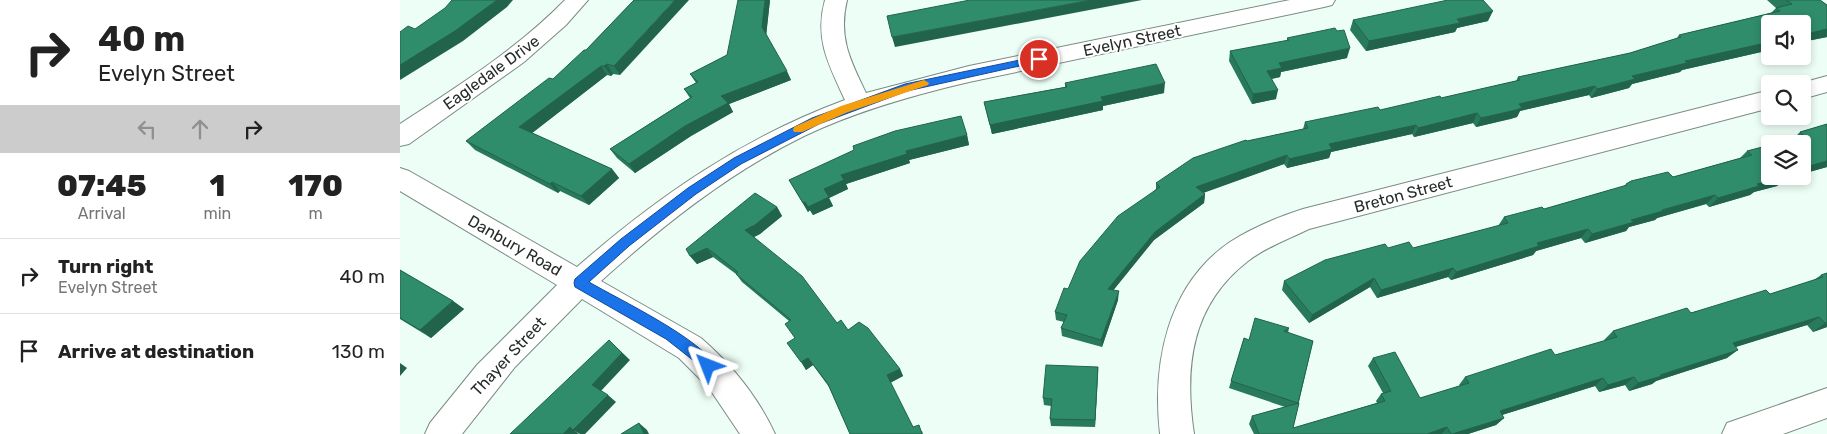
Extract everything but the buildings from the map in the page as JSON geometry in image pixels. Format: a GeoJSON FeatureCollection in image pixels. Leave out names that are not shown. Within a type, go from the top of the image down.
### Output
{"type":"FeatureCollection","features":[{"type":"Feature","properties":{"kind":"street","name":"Eagledale Drive"},"geometry":{"type":"LineString","coordinates":[[400,137],[510,61],[547,30],[577,0]]}},
{"type":"Feature","properties":{"kind":"street"},"geometry":{"type":"LineString","coordinates":[[836,0],[830,24],[832,44],[859,104]]}},
{"type":"Feature","properties":{"kind":"street","name":"Evelyn Street"},"geometry":{"type":"LineString","coordinates":[[580,283],[606,259],[670,207],[738,161],[815,121],[859,104],[925,83],[1324,0]]}},
{"type":"Feature","properties":{"kind":"street"},"geometry":{"type":"LineString","coordinates":[[1811,88],[1827,84]]}},
{"type":"Feature","properties":{"kind":"street","name":"Breton Street"},"geometry":{"type":"LineString","coordinates":[[1177,434],[1172,393],[1175,353],[1192,308],[1204,286],[1220,267],[1238,252],[1269,234],[1303,220],[1761,101]]}},
{"type":"Feature","properties":{"kind":"street","name":"Danbury Road"},"geometry":{"type":"LineString","coordinates":[[400,178],[671,336],[700,356],[740,403],[758,434]]}},
{"type":"Feature","properties":{"kind":"street","name":"Thayer Street"},"geometry":{"type":"LineString","coordinates":[[442,434],[478,384],[497,363],[580,283]]}},
{"type":"Feature","properties":{"kind":"street"},"geometry":{"type":"LineString","coordinates":[[1739,434],[1827,403]]}},
{"type":"Feature","properties":{"kind":"slow traffic"},"geometry":{"type":"LineString","coordinates":[[798,130],[830,114],[924,83]]}},
{"type":"Feature","properties":{"kind":"route"},"geometry":{"type":"LineString","coordinates":[[708,366],[690,348],[580,283],[625,243],[692,191],[738,161],[815,121],[905,88],[1039,59]]}}]}
